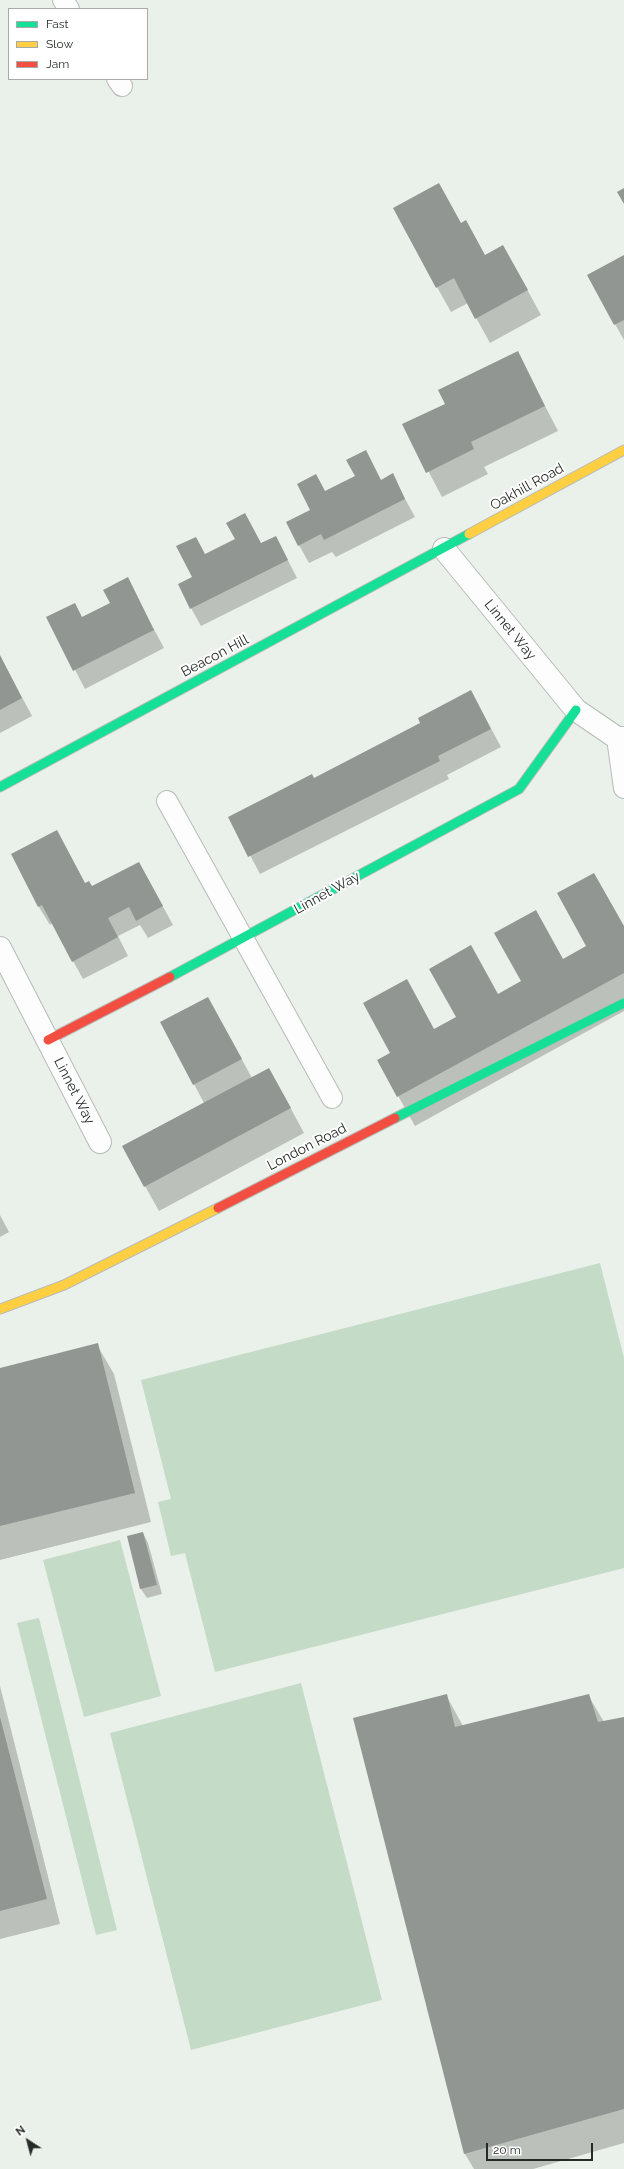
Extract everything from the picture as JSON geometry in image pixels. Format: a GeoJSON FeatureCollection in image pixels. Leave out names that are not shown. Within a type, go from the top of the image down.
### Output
{"type":"FeatureCollection","features":[{"type":"Feature","properties":{"kind":"street","name":"Oakhill Road"},"geometry":{"type":"LineString","coordinates":[[444,549],[624,450]]}},
{"type":"Feature","properties":{"kind":"street","name":"Linnet Way"},"geometry":{"type":"LineString","coordinates":[[444,549],[576,710],[621,738]]}},
{"type":"Feature","properties":{"kind":"street","name":"Beacon Hill"},"geometry":{"type":"LineString","coordinates":[[0,787],[444,549]]}},
{"type":"Feature","properties":{"kind":"street","name":"Linnet Way"},"geometry":{"type":"LineString","coordinates":[[48,1040],[245,938],[519,788],[576,710]]}},
{"type":"Feature","properties":{"kind":"street","name":"Linnet Way"},"geometry":{"type":"LineString","coordinates":[[0,948],[100,1142]]}},
{"type":"Feature","properties":{"kind":"street","name":"London Road"},"geometry":{"type":"LineString","coordinates":[[0,1309],[64,1285],[624,1003]]}},
{"type":"Feature","properties":{"kind":"lane"},"geometry":{"type":"LineString","coordinates":[[621,738],[624,788]]}},
{"type":"Feature","properties":{"kind":"lane"},"geometry":{"type":"LineString","coordinates":[[167,801],[245,938],[332,1098]]}},
{"type":"Feature","properties":{"kind":"green space"},"geometry":{"type":"Polygon","coordinates":[[[600,1263],[624,1358],[624,1568],[215,1672],[185,1553],[171,1556],[158,1502],[171,1499],[141,1380],[600,1263]]]}},
{"type":"Feature","properties":{"kind":"green space"},"geometry":{"type":"Polygon","coordinates":[[[120,1540],[161,1696],[84,1717],[43,1560],[120,1540]]]}},
{"type":"Feature","properties":{"kind":"green space"},"geometry":{"type":"Polygon","coordinates":[[[39,1618],[117,1930],[96,1935],[17,1623],[39,1618]]]}},
{"type":"Feature","properties":{"kind":"green space"},"geometry":{"type":"Polygon","coordinates":[[[301,1683],[382,2000],[191,2050],[110,1733],[301,1683]]]}},
{"type":"Feature","properties":{"kind":"building"},"geometry":{"type":"Polygon","coordinates":[[[439,183],[461,223],[466,220],[485,255],[503,245],[528,290],[475,319],[454,278],[436,288],[393,208],[439,183]]]}},
{"type":"Feature","properties":{"kind":"building"},"geometry":{"type":"Polygon","coordinates":[[[624,188],[624,204],[617,192],[624,188]]]}},
{"type":"Feature","properties":{"kind":"building"},"geometry":{"type":"Polygon","coordinates":[[[624,255],[624,320],[614,325],[587,275],[624,255]]]}},
{"type":"Feature","properties":{"kind":"building"},"geometry":{"type":"Polygon","coordinates":[[[518,351],[545,406],[471,442],[474,449],[426,473],[402,424],[445,404],[438,390],[518,351]]]}},
{"type":"Feature","properties":{"kind":"building"},"geometry":{"type":"Polygon","coordinates":[[[366,450],[381,480],[393,473],[405,499],[324,540],[321,534],[298,546],[286,522],[310,510],[297,484],[316,474],[325,491],[355,476],[346,460],[366,450]]]}},
{"type":"Feature","properties":{"kind":"building"},"geometry":{"type":"Polygon","coordinates":[[[245,513],[261,543],[276,536],[288,560],[190,609],[178,584],[192,577],[176,546],[196,537],[205,554],[235,539],[226,523],[245,513]]]}},
{"type":"Feature","properties":{"kind":"building"},"geometry":{"type":"Polygon","coordinates":[[[128,577],[154,630],[73,671],[46,617],[75,603],[82,617],[110,603],[103,590],[128,577]]]}},
{"type":"Feature","properties":{"kind":"building"},"geometry":{"type":"Polygon","coordinates":[[[0,655],[22,698],[0,710],[0,655]]]}},
{"type":"Feature","properties":{"kind":"building"},"geometry":{"type":"Polygon","coordinates":[[[471,690],[491,729],[438,756],[440,761],[248,857],[228,817],[312,774],[314,778],[420,723],[418,718],[471,690]]]}},
{"type":"Feature","properties":{"kind":"building"},"geometry":{"type":"Polygon","coordinates":[[[57,830],[85,883],[89,881],[92,886],[139,862],[163,906],[136,921],[129,907],[108,918],[118,937],[72,962],[42,905],[38,907],[11,854],[57,830]]]}},
{"type":"Feature","properties":{"kind":"building"},"geometry":{"type":"Polygon","coordinates":[[[594,873],[624,926],[624,973],[397,1097],[377,1060],[390,1053],[363,1003],[407,979],[434,1029],[456,1017],[429,969],[471,945],[498,994],[521,981],[494,933],[536,910],[563,959],[586,946],[557,893],[594,873]]]}},
{"type":"Feature","properties":{"kind":"building"},"geometry":{"type":"Polygon","coordinates":[[[208,997],[242,1059],[193,1085],[160,1022],[208,997]]]}},
{"type":"Feature","properties":{"kind":"building"},"geometry":{"type":"Polygon","coordinates":[[[269,1068],[291,1108],[144,1187],[122,1146],[269,1068]]]}},
{"type":"Feature","properties":{"kind":"building"},"geometry":{"type":"Polygon","coordinates":[[[98,1343],[135,1493],[0,1526],[0,1368],[98,1343]]]}},
{"type":"Feature","properties":{"kind":"building"},"geometry":{"type":"Polygon","coordinates":[[[143,1532],[157,1585],[140,1589],[127,1536],[143,1532]]]}},
{"type":"Feature","properties":{"kind":"building"},"geometry":{"type":"Polygon","coordinates":[[[447,1694],[455,1727],[589,1694],[598,1722],[624,1717],[624,2109],[464,2154],[353,1718],[447,1694]]]}},
{"type":"Feature","properties":{"kind":"building"},"geometry":{"type":"Polygon","coordinates":[[[0,1717],[47,1899],[0,1911],[0,1717]]]}},
{"type":"Feature","properties":{"kind":"traffic: fast"},"geometry":{"type":"LineString","coordinates":[[0,787],[469,534]]}},
{"type":"Feature","properties":{"kind":"traffic: fast"},"geometry":{"type":"LineString","coordinates":[[170,977],[519,789],[576,710]]}},
{"type":"Feature","properties":{"kind":"traffic: fast"},"geometry":{"type":"LineString","coordinates":[[395,1118],[624,1003]]}},
{"type":"Feature","properties":{"kind":"traffic: slow"},"geometry":{"type":"LineString","coordinates":[[469,534],[624,450]]}},
{"type":"Feature","properties":{"kind":"traffic: slow"},"geometry":{"type":"LineString","coordinates":[[0,1309],[64,1285],[218,1208]]}},
{"type":"Feature","properties":{"kind":"traffic: jam"},"geometry":{"type":"LineString","coordinates":[[48,1040],[170,977]]}},
{"type":"Feature","properties":{"kind":"traffic: jam"},"geometry":{"type":"LineString","coordinates":[[218,1208],[395,1118]]}}]}
